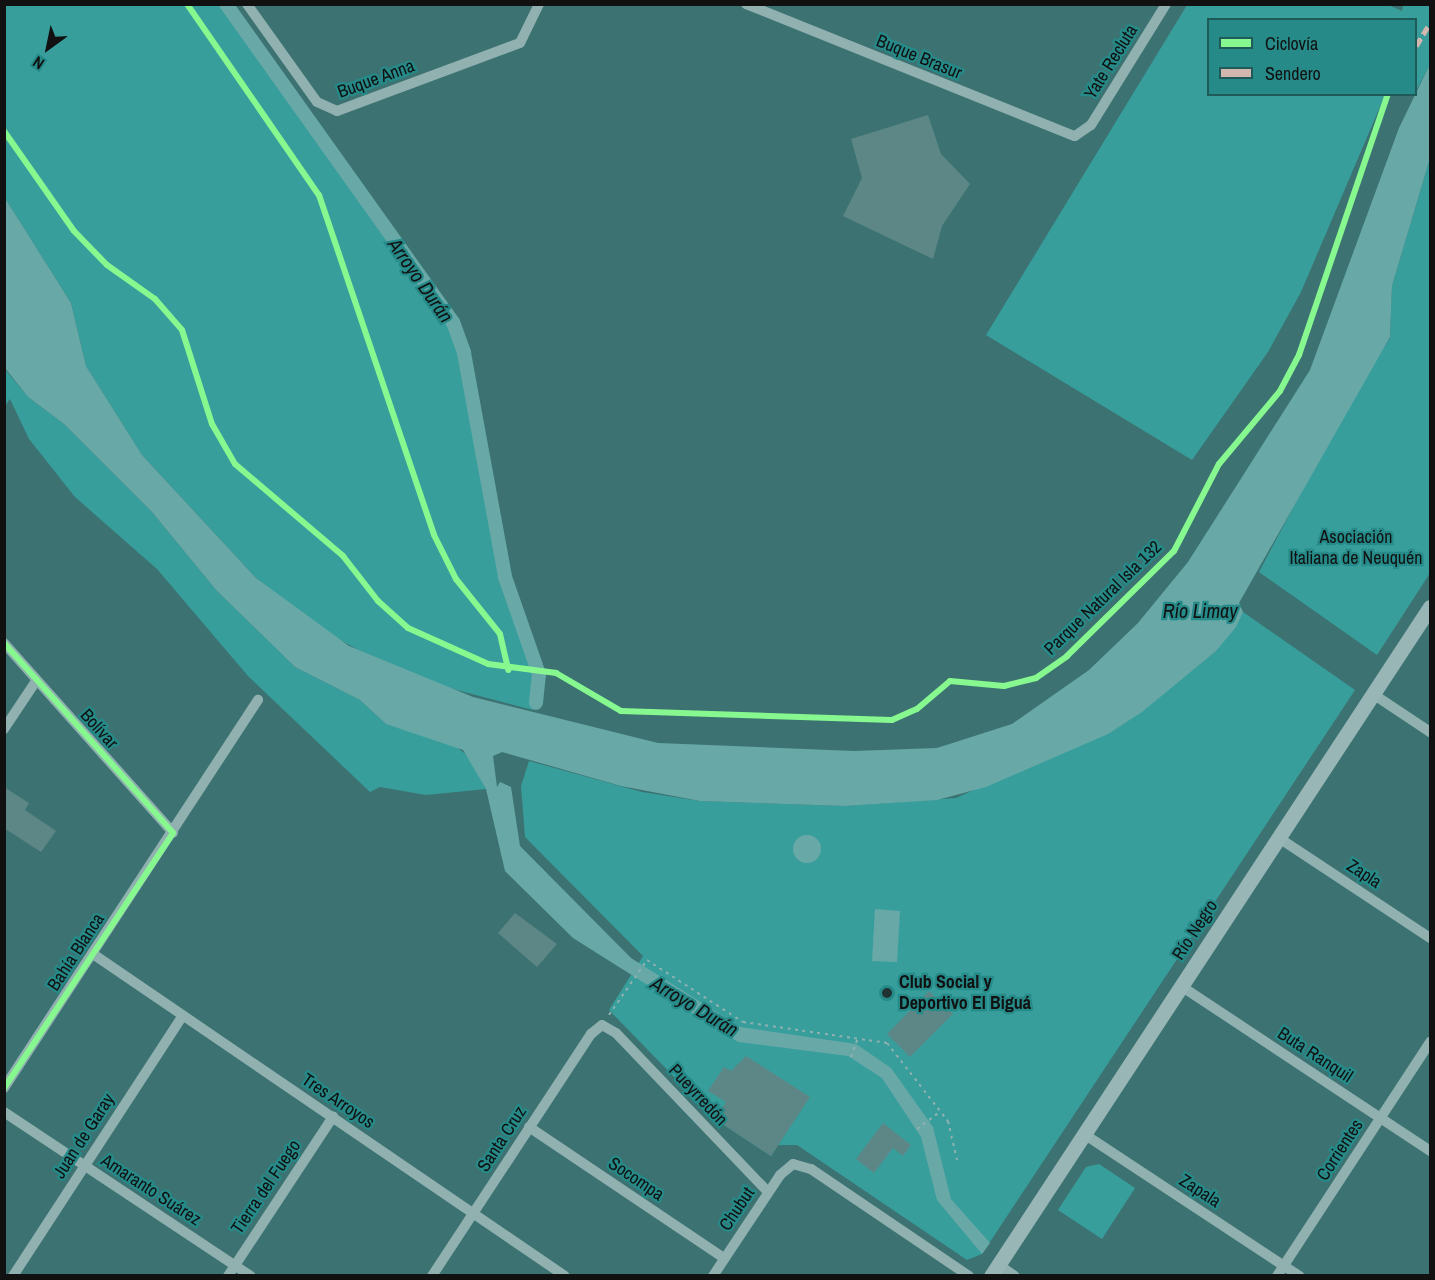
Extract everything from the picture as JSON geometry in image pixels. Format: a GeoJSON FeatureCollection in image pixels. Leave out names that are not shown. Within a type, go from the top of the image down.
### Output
{"type":"FeatureCollection","features":[{"type":"Feature","properties":{"kind":"street","name":"Buque Anna"},"geometry":{"type":"LineString","coordinates":[[246,4],[317,102],[337,111],[520,43],[539,4]]}},
{"type":"Feature","properties":{"kind":"street","name":"Buque Brasur"},"geometry":{"type":"LineString","coordinates":[[746,4],[1065,134],[1080,135]]}},
{"type":"Feature","properties":{"kind":"street","name":"Yate Recluta"},"geometry":{"type":"LineString","coordinates":[[1080,135],[1166,4]]}},
{"type":"Feature","properties":{"kind":"street","name":"Río Negro"},"geometry":{"type":"LineString","coordinates":[[995,1270],[1431,607]]}},
{"type":"Feature","properties":{"kind":"street","name":"Bolívar"},"geometry":{"type":"LineString","coordinates":[[4,643],[173,833]]}},
{"type":"Feature","properties":{"kind":"street"},"geometry":{"type":"LineString","coordinates":[[4,729],[36,681]]}},
{"type":"Feature","properties":{"kind":"street"},"geometry":{"type":"LineString","coordinates":[[1373,694],[1431,732]]}},
{"type":"Feature","properties":{"kind":"street","name":"Bahía Blanca"},"geometry":{"type":"LineString","coordinates":[[4,1088],[258,700]]}},
{"type":"Feature","properties":{"kind":"street","name":"Zapla"},"geometry":{"type":"LineString","coordinates":[[1279,838],[1431,938]]}},
{"type":"Feature","properties":{"kind":"street","name":"Tres Arroyos"},"geometry":{"type":"LineString","coordinates":[[93,954],[565,1275]]}},
{"type":"Feature","properties":{"kind":"street","name":"Buta Ranquil"},"geometry":{"type":"LineString","coordinates":[[1181,986],[1431,1151]]}},
{"type":"Feature","properties":{"kind":"street","name":"Juan de Garay"},"geometry":{"type":"LineString","coordinates":[[12,1275],[183,1015]]}},
{"type":"Feature","properties":{"kind":"street","name":"Santa Cruz"},"geometry":{"type":"LineString","coordinates":[[432,1275],[591,1034],[602,1025]]}},
{"type":"Feature","properties":{"kind":"street","name":"Pueyrredón"},"geometry":{"type":"LineString","coordinates":[[602,1025],[616,1033],[768,1192]]}},
{"type":"Feature","properties":{"kind":"street","name":"Corrientes"},"geometry":{"type":"LineString","coordinates":[[1277,1275],[1431,1042]]}},
{"type":"Feature","properties":{"kind":"street","name":"Amaranto Suárez"},"geometry":{"type":"LineString","coordinates":[[4,1112],[251,1275]]}},
{"type":"Feature","properties":{"kind":"street","name":"Tierra del Fuego"},"geometry":{"type":"LineString","coordinates":[[228,1275],[333,1117]]}},
{"type":"Feature","properties":{"kind":"street","name":"Socompa"},"geometry":{"type":"LineString","coordinates":[[529,1127],[724,1258]]}},
{"type":"Feature","properties":{"kind":"street","name":"Zapala"},"geometry":{"type":"LineString","coordinates":[[1084,1134],[1299,1275]]}},
{"type":"Feature","properties":{"kind":"street","name":"Chubut"},"geometry":{"type":"LineString","coordinates":[[713,1275],[768,1192],[793,1164],[811,1169],[969,1275]]}},
{"type":"Feature","properties":{"kind":"street"},"geometry":{"type":"LineString","coordinates":[[995,1270],[1015,1275]]}},
{"type":"Feature","properties":{"kind":"path"},"geometry":{"type":"LineString","coordinates":[[602,1025],[647,960],[749,1024],[858,1038],[893,1048],[938,1113],[948,1121],[957,1160]]}},
{"type":"Feature","properties":{"kind":"path"},"geometry":{"type":"LineString","coordinates":[[851,1057],[858,1038]]}},
{"type":"Feature","properties":{"kind":"path"},"geometry":{"type":"LineString","coordinates":[[917,1129],[938,1113]]}},
{"type":"Feature","properties":{"kind":"green space"},"geometry":{"type":"Polygon","coordinates":[[[1386,4],[1402,11],[1403,5],[1430,5],[1430,64],[1417,89],[1417,18],[1207,18],[1207,96],[1385,96],[1301,292],[1268,352],[1192,460],[986,335],[1187,5],[1386,4]]]}},
{"type":"Feature","properties":{"kind":"green space"},"geometry":{"type":"Polygon","coordinates":[[[4,5],[226,5],[443,306],[460,338],[505,577],[541,681],[533,710],[438,685],[379,662],[316,626],[256,578],[142,455],[86,366],[71,303],[5,198],[4,5]]]}},
{"type":"Feature","properties":{"kind":"green space","name":"Asociación Italiana de Neuquén"},"geometry":{"type":"Polygon","coordinates":[[[1430,158],[1430,573],[1377,655],[1259,572],[1348,404],[1390,338],[1392,286],[1430,158]]]}},
{"type":"Feature","properties":{"kind":"green space"},"geometry":{"type":"Polygon","coordinates":[[[4,368],[28,397],[64,424],[152,512],[216,590],[295,667],[360,700],[386,724],[453,744],[469,757],[486,789],[426,795],[380,787],[370,792],[248,676],[157,569],[75,497],[29,439],[10,399],[5,406],[4,368]]]}},
{"type":"Feature","properties":{"kind":"green space","name":"Club Social y Deportivo El Biguá"},"geometry":{"type":"Polygon","coordinates":[[[1243,612],[1355,690],[982,1254],[967,1260],[797,1145],[778,1145],[771,1156],[715,1119],[609,1010],[643,956],[525,837],[521,786],[529,761],[642,792],[700,801],[845,806],[956,798],[1128,721],[1216,651],[1243,612]]]}},
{"type":"Feature","properties":{"kind":"green space"},"geometry":{"type":"Polygon","coordinates":[[[1099,1164],[1135,1188],[1102,1239],[1058,1210],[1086,1167],[1099,1164]]]}},
{"type":"Feature","properties":{"kind":"water","name":"Río Limay"},"geometry":{"type":"Polygon","coordinates":[[[1430,64],[1430,158],[1392,286],[1390,337],[1239,603],[1243,612],[1236,627],[1216,651],[1142,712],[1108,734],[986,787],[937,800],[845,806],[700,801],[621,786],[502,752],[493,756],[497,787],[500,782],[511,787],[520,846],[631,958],[740,1027],[856,1044],[891,1068],[933,1127],[951,1199],[990,1243],[982,1254],[937,1200],[921,1137],[882,1078],[848,1056],[738,1042],[573,938],[505,871],[486,789],[463,750],[386,724],[360,700],[295,667],[216,590],[152,512],[64,424],[28,397],[5,368],[5,198],[71,303],[86,366],[142,455],[256,578],[349,646],[473,697],[658,743],[854,751],[937,748],[1012,724],[1089,670],[1138,623],[1188,562],[1310,370],[1399,128],[1414,96],[1417,96],[1417,91],[1430,64]]]}},
{"type":"Feature","properties":{"kind":"water"},"geometry":{"type":"Polygon","coordinates":[[[807,835],[817,839],[821,849],[817,859],[807,863],[797,859],[793,849],[797,839],[807,835]]]}},
{"type":"Feature","properties":{"kind":"water"},"geometry":{"type":"Polygon","coordinates":[[[875,909],[900,911],[897,962],[872,961],[875,909]]]}},
{"type":"Feature","properties":{"kind":"building"},"geometry":{"type":"Polygon","coordinates":[[[928,115],[941,154],[970,184],[942,226],[933,259],[843,216],[862,178],[851,139],[928,115]]]}},
{"type":"Feature","properties":{"kind":"building"},"geometry":{"type":"Polygon","coordinates":[[[4,787],[29,803],[25,810],[56,831],[41,852],[4,828],[4,787]]]}},
{"type":"Feature","properties":{"kind":"building"},"geometry":{"type":"Polygon","coordinates":[[[515,913],[557,944],[537,967],[498,933],[515,913]]]}},
{"type":"Feature","properties":{"kind":"building"},"geometry":{"type":"Polygon","coordinates":[[[929,991],[953,1014],[910,1057],[887,1034],[929,991]]]}},
{"type":"Feature","properties":{"kind":"building"},"geometry":{"type":"Polygon","coordinates":[[[746,1056],[810,1097],[771,1156],[715,1119],[726,1102],[708,1091],[724,1067],[731,1071],[746,1056]]]}},
{"type":"Feature","properties":{"kind":"building"},"geometry":{"type":"Polygon","coordinates":[[[883,1123],[911,1145],[903,1156],[893,1148],[874,1173],[856,1159],[883,1123]]]}},
{"type":"Feature","properties":{"kind":"waterway","name":"Arroyo Durán"},"geometry":{"type":"LineString","coordinates":[[226,4],[453,322],[464,353],[505,577],[539,674],[536,703]]}},
{"type":"Feature","properties":{"kind":"marked path"},"geometry":{"type":"LineString","coordinates":[[1417,44],[1430,23]]}},
{"type":"Feature","properties":{"kind":"cycle path"},"geometry":{"type":"LineString","coordinates":[[187,4],[319,195],[434,535],[456,579],[500,634],[508,670]]}},
{"type":"Feature","properties":{"kind":"cycle path","name":"Parque Natural Isla 132"},"geometry":{"type":"LineString","coordinates":[[4,131],[74,231],[107,265],[155,299],[182,330],[212,424],[235,464],[343,556],[378,601],[408,628],[488,664],[556,673],[621,711],[892,720],[917,709],[950,681],[1004,686],[1036,678],[1067,656],[1174,551],[1219,464],[1280,391],[1299,355],[1387,96]]}},
{"type":"Feature","properties":{"kind":"cycle path"},"geometry":{"type":"LineString","coordinates":[[4,643],[173,833],[4,1088]]}},
{"type":"Feature","properties":{"kind":"place","name":"Club Social y Deportivo El Biguá"},"geometry":{"type":"Point","coordinates":[887,993]}}]}
